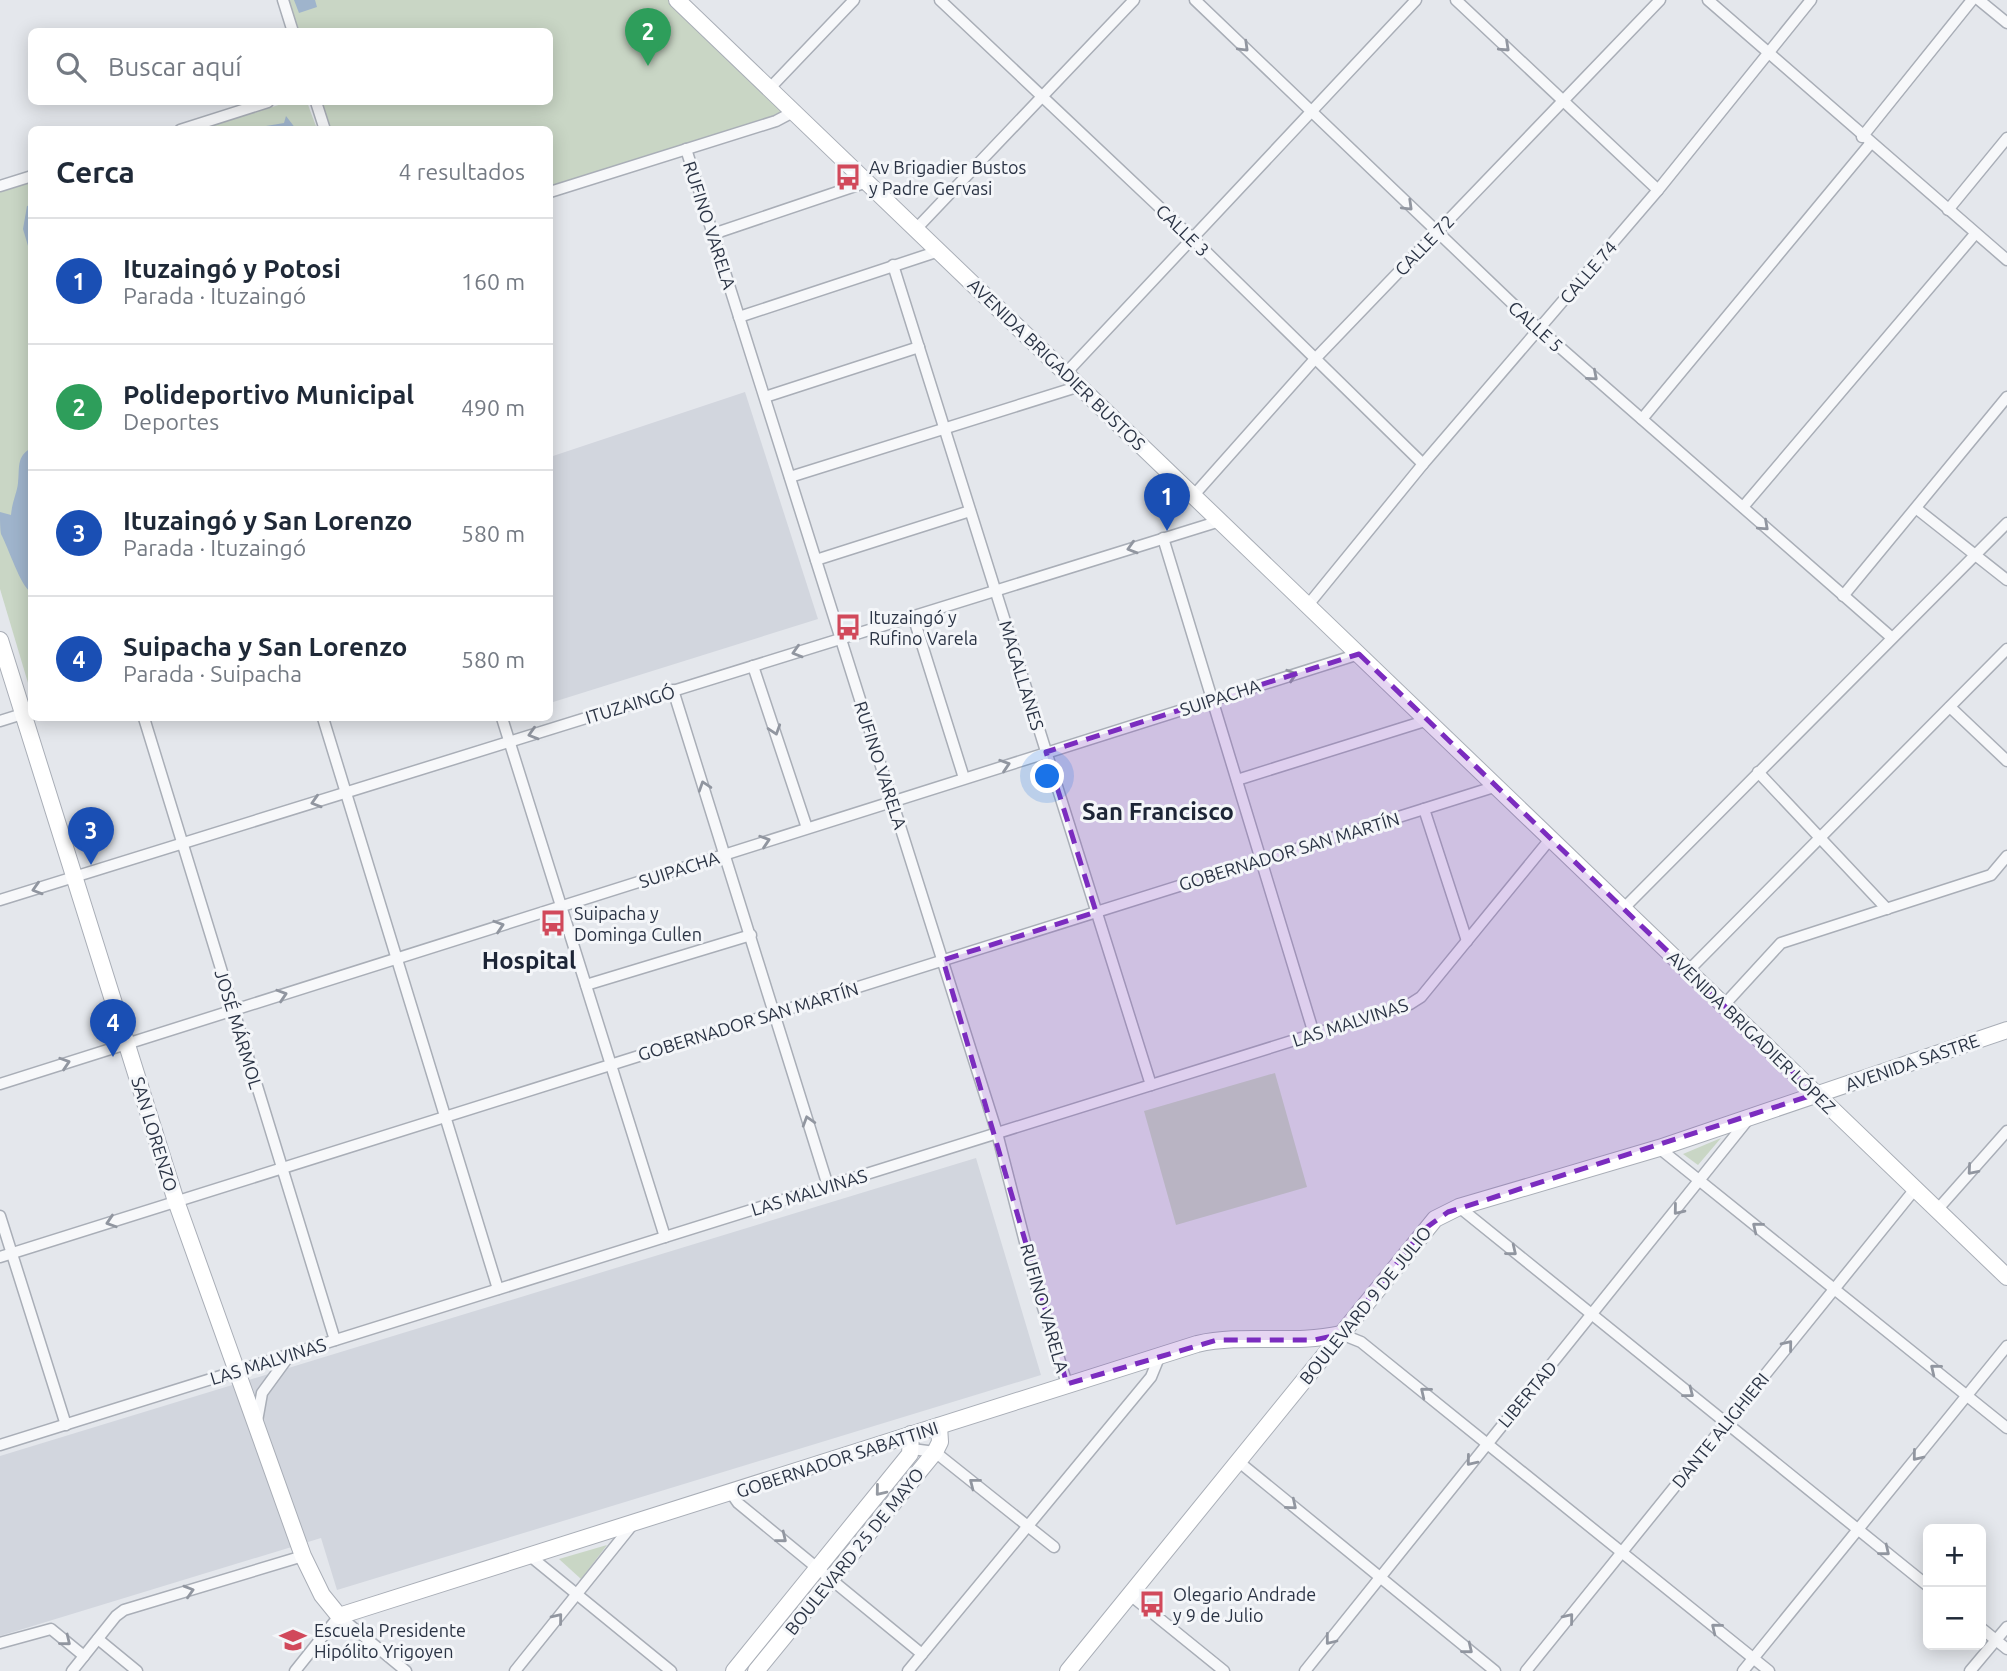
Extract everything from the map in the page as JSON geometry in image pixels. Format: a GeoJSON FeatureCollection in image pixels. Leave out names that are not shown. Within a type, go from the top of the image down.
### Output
{"type":"FeatureCollection","features":[{"type":"Feature","properties":{"kind":"main road","name":"AVENIDA BRIGADIER BUSTOS"},"geometry":{"type":"LineString","coordinates":[[677,0],[1497,786]]}},
{"type":"Feature","properties":{"kind":"main road","name":"SAN LORENZO"},"geometry":{"type":"LineString","coordinates":[[0,640],[27,713]]}},
{"type":"Feature","properties":{"kind":"main road","name":"SAN LORENZO"},"geometry":{"type":"LineString","coordinates":[[29,721],[73,877],[176,1201],[303,1556],[322,1595],[339,1616]]}},
{"type":"Feature","properties":{"kind":"main road","name":"AVENIDA BRIGADIER LÓPEZ"},"geometry":{"type":"LineString","coordinates":[[1497,786],[2007,1278]]}},
{"type":"Feature","properties":{"kind":"main road","name":"AVENIDA SASTRE"},"geometry":{"type":"LineString","coordinates":[[1816,1094],[2007,1030]]}},
{"type":"Feature","properties":{"kind":"main road","name":"BOULEVARD 9 DE JULIO"},"geometry":{"type":"LineString","coordinates":[[1068,1671],[1239,1462],[1423,1230],[1435,1219],[1459,1207],[1659,1148],[1816,1094]]}},
{"type":"Feature","properties":{"kind":"main road","name":"GOBERNADOR SABATTINI"},"geometry":{"type":"LineString","coordinates":[[339,1616],[731,1493],[911,1441],[939,1426],[1160,1355],[1217,1340],[1314,1340],[1341,1334]]}},
{"type":"Feature","properties":{"kind":"main road","name":"BOULEVARD 25 DE MAYO"},"geometry":{"type":"LineString","coordinates":[[756,1671],[935,1452],[940,1443],[939,1426]]}},
{"type":"Feature","properties":{"kind":"main road","name":"BOULEVARD 25 DE MAYO"},"geometry":{"type":"LineString","coordinates":[[734,1671],[817,1568],[911,1441]]}},
{"type":"Feature","properties":{"kind":"street"},"geometry":{"type":"LineString","coordinates":[[283,0],[292,28]]}},
{"type":"Feature","properties":{"kind":"street"},"geometry":{"type":"LineString","coordinates":[[769,88],[854,0]]}},
{"type":"Feature","properties":{"kind":"street","name":"CALLE 3"},"geometry":{"type":"LineString","coordinates":[[940,0],[1191,237],[1423,464]]}},
{"type":"Feature","properties":{"kind":"street"},"geometry":{"type":"LineString","coordinates":[[916,229],[1135,0]]}},
{"type":"Feature","properties":{"kind":"street","name":"CALLE 5"},"geometry":{"type":"LineString","coordinates":[[1195,0],[1539,329],[1891,637]]}},
{"type":"Feature","properties":{"kind":"street"},"geometry":{"type":"LineString","coordinates":[[1066,373],[1416,0]]}},
{"type":"Feature","properties":{"kind":"street"},"geometry":{"type":"LineString","coordinates":[[1456,0],[1658,190]]}},
{"type":"Feature","properties":{"kind":"street","name":"CALLE 72"},"geometry":{"type":"LineString","coordinates":[[1194,495],[1314,360],[1660,0]]}},
{"type":"Feature","properties":{"kind":"street"},"geometry":{"type":"LineString","coordinates":[[1707,0],[1766,54],[2007,260]]}},
{"type":"Feature","properties":{"kind":"street","name":"CALLE 74"},"geometry":{"type":"LineString","coordinates":[[1308,605],[1423,464],[1658,190],[1811,0]]}},
{"type":"Feature","properties":{"kind":"street"},"geometry":{"type":"LineString","coordinates":[[1642,419],[1866,140],[1972,0]]}},
{"type":"Feature","properties":{"kind":"street"},"geometry":{"type":"LineString","coordinates":[[1979,0],[2007,23]]}},
{"type":"Feature","properties":{"kind":"street"},"geometry":{"type":"LineString","coordinates":[[193,126],[259,105]]}},
{"type":"Feature","properties":{"kind":"street"},"geometry":{"type":"LineString","coordinates":[[317,105],[324,126]]}},
{"type":"Feature","properties":{"kind":"street"},"geometry":{"type":"LineString","coordinates":[[553,191],[776,121],[793,112]]}},
{"type":"Feature","properties":{"kind":"street"},"geometry":{"type":"LineString","coordinates":[[1948,210],[2007,138]]}},
{"type":"Feature","properties":{"kind":"street","name":"RUFINO VARELA"},"geometry":{"type":"LineString","coordinates":[[686,149],[997,1133],[1036,1285],[1067,1384]]}},
{"type":"Feature","properties":{"kind":"street"},"geometry":{"type":"LineString","coordinates":[[0,186],[28,177]]}},
{"type":"Feature","properties":{"kind":"street"},"geometry":{"type":"LineString","coordinates":[[713,234],[867,182]]}},
{"type":"Feature","properties":{"kind":"street"},"geometry":{"type":"LineString","coordinates":[[1743,507],[1975,234]]}},
{"type":"Feature","properties":{"kind":"street"},"geometry":{"type":"LineString","coordinates":[[739,317],[939,251]]}},
{"type":"Feature","properties":{"kind":"street","name":"MAGALLANES"},"geometry":{"type":"LineString","coordinates":[[893,265],[1151,1085]]}},
{"type":"Feature","properties":{"kind":"street"},"geometry":{"type":"LineString","coordinates":[[765,397],[919,347]]}},
{"type":"Feature","properties":{"kind":"street"},"geometry":{"type":"LineString","coordinates":[[790,477],[1080,387]]}},
{"type":"Feature","properties":{"kind":"street"},"geometry":{"type":"LineString","coordinates":[[1843,596],[2007,397]]}},
{"type":"Feature","properties":{"kind":"street"},"geometry":{"type":"LineString","coordinates":[[1917,509],[2007,580]]}},
{"type":"Feature","properties":{"kind":"street"},"geometry":{"type":"LineString","coordinates":[[816,560],[970,511]]}},
{"type":"Feature","properties":{"kind":"street","name":"ITUZAINGÓ"},"geometry":{"type":"LineString","coordinates":[[0,900],[1220,521]]}},
{"type":"Feature","properties":{"kind":"street"},"geometry":{"type":"LineString","coordinates":[[1624,908],[2007,523]]}},
{"type":"Feature","properties":{"kind":"street"},"geometry":{"type":"LineString","coordinates":[[1163,538],[1314,1034]]}},
{"type":"Feature","properties":{"kind":"street"},"geometry":{"type":"LineString","coordinates":[[913,616],[964,778]]}},
{"type":"Feature","properties":{"kind":"street"},"geometry":{"type":"LineString","coordinates":[[1688,971],[2007,649]]}},
{"type":"Feature","properties":{"kind":"street","name":"SUIPACHA"},"geometry":{"type":"LineString","coordinates":[[0,1084],[1359,654]]}},
{"type":"Feature","properties":{"kind":"street"},"geometry":{"type":"LineString","coordinates":[[753,666],[807,828]]}},
{"type":"Feature","properties":{"kind":"street"},"geometry":{"type":"LineString","coordinates":[[673,691],[828,1186]]}},
{"type":"Feature","properties":{"kind":"street"},"geometry":{"type":"LineString","coordinates":[[1950,707],[2007,761]]}},
{"type":"Feature","properties":{"kind":"street"},"geometry":{"type":"LineString","coordinates":[[0,721],[27,713]]}},
{"type":"Feature","properties":{"kind":"street"},"geometry":{"type":"LineString","coordinates":[[1237,780],[1428,720]]}},
{"type":"Feature","properties":{"kind":"street","name":"JOSÉ MÁRMOL"},"geometry":{"type":"LineString","coordinates":[[145,721],[335,1340]]}},
{"type":"Feature","properties":{"kind":"street"},"geometry":{"type":"LineString","coordinates":[[324,721],[443,1117],[498,1289]]}},
{"type":"Feature","properties":{"kind":"street"},"geometry":{"type":"LineString","coordinates":[[503,721],[665,1237]]}},
{"type":"Feature","properties":{"kind":"street"},"geometry":{"type":"LineString","coordinates":[[1758,772],[1887,909]]}},
{"type":"Feature","properties":{"kind":"street","name":"GOBERNADOR SAN MARTÍN"},"geometry":{"type":"LineString","coordinates":[[0,1257],[1497,786]]}},
{"type":"Feature","properties":{"kind":"street"},"geometry":{"type":"LineString","coordinates":[[1424,809],[1467,941]]}},
{"type":"Feature","properties":{"kind":"street","name":"LAS MALVINAS"},"geometry":{"type":"LineString","coordinates":[[0,1445],[1410,1004],[1422,997],[1551,838]]}},
{"type":"Feature","properties":{"kind":"street"},"geometry":{"type":"LineString","coordinates":[[1724,1005],[1781,943],[1990,875],[2007,856]]}},
{"type":"Feature","properties":{"kind":"street"},"geometry":{"type":"LineString","coordinates":[[586,985],[751,935]]}},
{"type":"Feature","properties":{"kind":"street","name":"LIBERTAD"},"geometry":{"type":"LineString","coordinates":[[1305,1671],[1750,1117]]}},
{"type":"Feature","properties":{"kind":"street"},"geometry":{"type":"LineString","coordinates":[[1937,1210],[2007,1131]]}},
{"type":"Feature","properties":{"kind":"street"},"geometry":{"type":"LineString","coordinates":[[1659,1148],[2007,1428]]}},
{"type":"Feature","properties":{"kind":"street","name":"DANTE ALIGHIERI"},"geometry":{"type":"LineString","coordinates":[[1526,1671],[1915,1189]]}},
{"type":"Feature","properties":{"kind":"street"},"geometry":{"type":"LineString","coordinates":[[1459,1207],[1923,1582]]}},
{"type":"Feature","properties":{"kind":"street"},"geometry":{"type":"LineString","coordinates":[[0,1216],[66,1425]]}},
{"type":"Feature","properties":{"kind":"street"},"geometry":{"type":"LineString","coordinates":[[1341,1334],[1361,1342],[1769,1671]]}},
{"type":"Feature","properties":{"kind":"street"},"geometry":{"type":"LineString","coordinates":[[1743,1671],[2007,1346]]}},
{"type":"Feature","properties":{"kind":"street"},"geometry":{"type":"LineString","coordinates":[[257,1427],[262,1393],[268,1380],[292,1353]]}},
{"type":"Feature","properties":{"kind":"street"},"geometry":{"type":"LineString","coordinates":[[908,1671],[1151,1377],[1160,1355]]}},
{"type":"Feature","properties":{"kind":"street"},"geometry":{"type":"LineString","coordinates":[[911,1441],[935,1452],[1054,1547]]}},
{"type":"Feature","properties":{"kind":"street"},"geometry":{"type":"LineString","coordinates":[[1239,1462],[1494,1671]]}},
{"type":"Feature","properties":{"kind":"street"},"geometry":{"type":"LineString","coordinates":[[731,1493],[738,1503],[922,1654]]}},
{"type":"Feature","properties":{"kind":"street"},"geometry":{"type":"LineString","coordinates":[[515,1671],[633,1524]]}},
{"type":"Feature","properties":{"kind":"street"},"geometry":{"type":"LineString","coordinates":[[72,1671],[124,1610],[303,1556]]}},
{"type":"Feature","properties":{"kind":"street"},"geometry":{"type":"LineString","coordinates":[[530,1556],[671,1671]]}},
{"type":"Feature","properties":{"kind":"street"},"geometry":{"type":"LineString","coordinates":[[1129,1594],[1224,1671]]}},
{"type":"Feature","properties":{"kind":"street"},"geometry":{"type":"LineString","coordinates":[[295,1671],[339,1616],[406,1671]]}},
{"type":"Feature","properties":{"kind":"street"},"geometry":{"type":"LineString","coordinates":[[1970,1671],[2007,1627]]}},
{"type":"Feature","properties":{"kind":"street"},"geometry":{"type":"LineString","coordinates":[[0,1643],[51,1629],[84,1656]]}},
{"type":"Feature","properties":{"kind":"street"},"geometry":{"type":"LineString","coordinates":[[1986,1632],[2007,1649]]}},
{"type":"Feature","properties":{"kind":"street"},"geometry":{"type":"LineString","coordinates":[[98,1639],[137,1671]]}},
{"type":"Feature","properties":{"kind":"highlighted area"},"geometry":{"type":"Polygon","coordinates":[[[1359,654],[1816,1094],[1448,1212],[1423,1230],[1341,1334],[1314,1340],[1217,1340],[1067,1384],[943,960],[1096,912],[1046,752],[1359,654]]]}},
{"type":"Feature","properties":{"kind":"shaded area"},"geometry":{"type":"Polygon","coordinates":[[[745,392],[818,619],[553,702],[553,456],[745,392]]]}},
{"type":"Feature","properties":{"kind":"shaded area"},"geometry":{"type":"Polygon","coordinates":[[[976,1158],[1041,1375],[337,1590],[321,1538],[0,1636],[0,1456],[976,1158]]]}},
{"type":"Feature","properties":{"kind":"green space"},"geometry":{"type":"Polygon","coordinates":[[[283,0],[677,0],[793,112],[553,189],[553,126],[324,126],[317,105],[553,105],[553,28],[292,28],[283,0]]]}},
{"type":"Feature","properties":{"kind":"green space"},"geometry":{"type":"Polygon","coordinates":[[[278,105],[308,105],[316,126],[212,126],[278,105]]]}},
{"type":"Feature","properties":{"kind":"green space"},"geometry":{"type":"Polygon","coordinates":[[[28,183],[28,683],[0,589],[0,192],[28,183]]]}},
{"type":"Feature","properties":{"kind":"green space"},"geometry":{"type":"Polygon","coordinates":[[[1275,1073],[1307,1187],[1176,1225],[1144,1111],[1275,1073]]]}},
{"type":"Feature","properties":{"kind":"green space"},"geometry":{"type":"Polygon","coordinates":[[[1721,1138],[1698,1165],[1683,1154],[1721,1138]]]}},
{"type":"Feature","properties":{"kind":"green space"},"geometry":{"type":"Polygon","coordinates":[[[607,1545],[581,1579],[559,1559],[607,1545]]]}},
{"type":"Feature","properties":{"kind":"water"},"geometry":{"type":"Polygon","coordinates":[[[294,0],[315,0],[317,7],[299,13],[294,0]]]}},
{"type":"Feature","properties":{"kind":"water"},"geometry":{"type":"Polygon","coordinates":[[[286,116],[294,126],[266,126],[284,123],[286,116]]]}},
{"type":"Feature","properties":{"kind":"water"},"geometry":{"type":"Polygon","coordinates":[[[28,206],[28,246],[23,229],[28,206]]]}},
{"type":"Feature","properties":{"kind":"water"},"geometry":{"type":"Polygon","coordinates":[[[28,450],[28,590],[1,534],[0,512],[11,515],[19,467],[28,450]]]}},
{"type":"Feature","properties":{"kind":"place","name":"Polideportivo Municipal"},"geometry":{"type":"Point","coordinates":[648,66]}},
{"type":"Feature","properties":{"kind":"place","name":"Av Brigadier Bustos y Padre Gervasi"},"geometry":{"type":"Point","coordinates":[848,177]}},
{"type":"Feature","properties":{"kind":"place","name":"Ituzaingó y Potosi"},"geometry":{"type":"Point","coordinates":[1167,531]}},
{"type":"Feature","properties":{"kind":"place","name":"Ituzaingó y Rufino Varela"},"geometry":{"type":"Point","coordinates":[848,627]}},
{"type":"Feature","properties":{"kind":"place","name":"Ituzaingó y San Lorenzo"},"geometry":{"type":"Point","coordinates":[91,865]}},
{"type":"Feature","properties":{"kind":"place","name":"Suipacha y Dominga Cullen"},"geometry":{"type":"Point","coordinates":[553,923]}},
{"type":"Feature","properties":{"kind":"place","name":"Suipacha y San Lorenzo"},"geometry":{"type":"Point","coordinates":[113,1057]}},
{"type":"Feature","properties":{"kind":"place","name":"Olegario Andrade y 9 de Julio"},"geometry":{"type":"Point","coordinates":[1152,1604]}},
{"type":"Feature","properties":{"kind":"place","name":"Escuela Presidente Hipólito Yrigoyen"},"geometry":{"type":"Point","coordinates":[293,1640]}},
{"type":"Feature","properties":{"kind":"district","name":"San Francisco"},"geometry":{"type":"Point","coordinates":[1158,811]}},
{"type":"Feature","properties":{"kind":"district","name":"Hospital"},"geometry":{"type":"Point","coordinates":[529,960]}}]}
